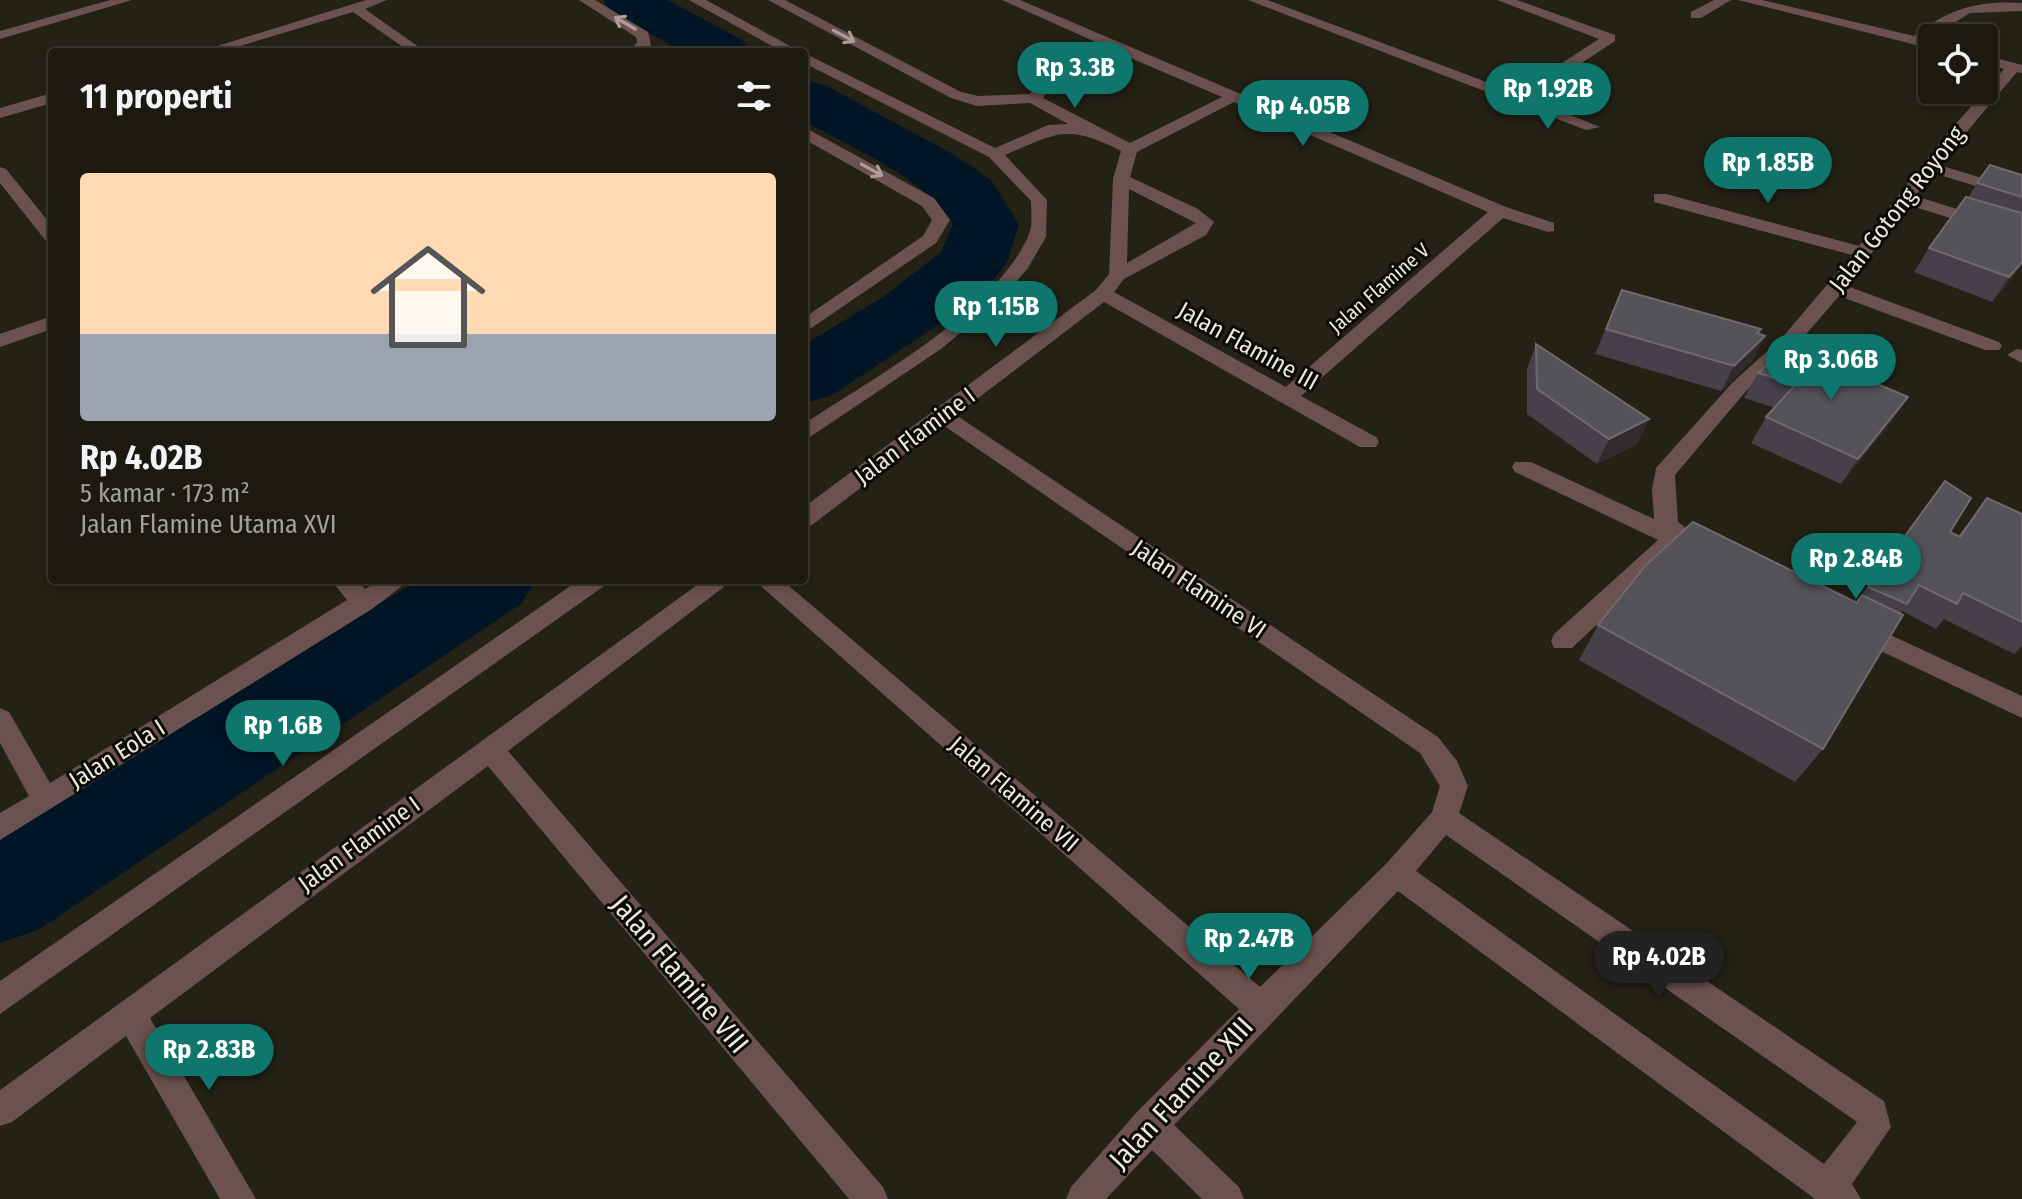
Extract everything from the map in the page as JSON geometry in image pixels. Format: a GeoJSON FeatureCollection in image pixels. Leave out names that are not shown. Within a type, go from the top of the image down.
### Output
{"type":"FeatureCollection","features":[{"type":"Feature","properties":{"kind":"street"},"geometry":{"type":"LineString","coordinates":[[0,35],[125,0]]}},
{"type":"Feature","properties":{"kind":"street"},"geometry":{"type":"LineString","coordinates":[[219,48],[380,0]]}},
{"type":"Feature","properties":{"kind":"street"},"geometry":{"type":"LineString","coordinates":[[586,0],[643,35],[644,45],[639,48]]}},
{"type":"Feature","properties":{"kind":"street"},"geometry":{"type":"LineString","coordinates":[[696,0],[786,48]]}},
{"type":"Feature","properties":{"kind":"street"},"geometry":{"type":"LineString","coordinates":[[775,0],[956,95],[977,101],[1035,98]]}},
{"type":"Feature","properties":{"kind":"street"},"geometry":{"type":"LineString","coordinates":[[1009,0],[1500,211],[1548,227]]}},
{"type":"Feature","properties":{"kind":"street"},"geometry":{"type":"LineString","coordinates":[[1255,0],[1592,127]]}},
{"type":"Feature","properties":{"kind":"street"},"geometry":{"type":"LineString","coordinates":[[1504,0],[1610,38],[1518,99]]}},
{"type":"Feature","properties":{"kind":"street"},"geometry":{"type":"LineString","coordinates":[[1696,15],[1724,0]]}},
{"type":"Feature","properties":{"kind":"street"},"geometry":{"type":"LineString","coordinates":[[1745,0],[1784,3],[1917,41],[1956,11],[1977,4],[2022,7]]}},
{"type":"Feature","properties":{"kind":"street"},"geometry":{"type":"LineString","coordinates":[[355,8],[413,48]]}},
{"type":"Feature","properties":{"kind":"street"},"geometry":{"type":"LineString","coordinates":[[760,48],[775,42]]}},
{"type":"Feature","properties":{"kind":"street"},"geometry":{"type":"LineString","coordinates":[[1035,98],[1040,90],[1121,48]]}},
{"type":"Feature","properties":{"kind":"street"},"geometry":{"type":"LineString","coordinates":[[808,59],[995,154],[1039,200],[1039,233],[1020,269],[980,310],[808,431]]}},
{"type":"Feature","properties":{"kind":"street"},"geometry":{"type":"LineString","coordinates":[[1998,63],[2018,68]]}},
{"type":"Feature","properties":{"kind":"street","name":"Jalan Gotong Royong"},"geometry":{"type":"LineString","coordinates":[[1674,538],[1664,519],[1664,473],[1740,386],[1789,342],[1866,253],[1929,167],[2018,68]]}},
{"type":"Feature","properties":{"kind":"street"},"geometry":{"type":"LineString","coordinates":[[1118,275],[1121,179],[1130,149],[1233,97]]}},
{"type":"Feature","properties":{"kind":"street"},"geometry":{"type":"LineString","coordinates":[[1035,98],[1055,120],[1094,131],[1130,149]]}},
{"type":"Feature","properties":{"kind":"street"},"geometry":{"type":"LineString","coordinates":[[0,113],[48,99]]}},
{"type":"Feature","properties":{"kind":"street"},"geometry":{"type":"LineString","coordinates":[[995,154],[1055,120]]}},
{"type":"Feature","properties":{"kind":"street"},"geometry":{"type":"LineString","coordinates":[[808,134],[928,202],[941,220],[930,239],[808,323]]}},
{"type":"Feature","properties":{"kind":"street"},"geometry":{"type":"LineString","coordinates":[[1929,167],[2022,195]]}},
{"type":"Feature","properties":{"kind":"street"},"geometry":{"type":"LineString","coordinates":[[0,172],[48,232]]}},
{"type":"Feature","properties":{"kind":"street"},"geometry":{"type":"LineString","coordinates":[[1118,275],[1200,231],[1205,222],[1121,179]]}},
{"type":"Feature","properties":{"kind":"street"},"geometry":{"type":"LineString","coordinates":[[1660,198],[1866,253]]}},
{"type":"Feature","properties":{"kind":"street"},"geometry":{"type":"LineString","coordinates":[[1906,199],[2022,235]]}},
{"type":"Feature","properties":{"kind":"street","name":"Jalan Flamine V"},"geometry":{"type":"LineString","coordinates":[[1286,398],[1500,211]]}},
{"type":"Feature","properties":{"kind":"street","name":"Jalan Flamine I"},"geometry":{"type":"LineString","coordinates":[[808,516],[1103,294],[1118,275]]}},
{"type":"Feature","properties":{"kind":"street"},"geometry":{"type":"LineString","coordinates":[[1836,288],[1992,346]]}},
{"type":"Feature","properties":{"kind":"street","name":"Jalan Flamine III"},"geometry":{"type":"LineString","coordinates":[[1103,294],[1368,442]]}},
{"type":"Feature","properties":{"kind":"street"},"geometry":{"type":"LineString","coordinates":[[0,341],[48,323]]}},
{"type":"Feature","properties":{"kind":"street","name":"Jalan Flamine VI"},"geometry":{"type":"LineString","coordinates":[[944,416],[1429,745],[1447,769]]}},
{"type":"Feature","properties":{"kind":"street"},"geometry":{"type":"LineString","coordinates":[[1523,467],[1674,538],[1720,564]]}},
{"type":"Feature","properties":{"kind":"street"},"geometry":{"type":"LineString","coordinates":[[1563,641],[1674,538]]}},
{"type":"Feature","properties":{"kind":"street"},"geometry":{"type":"LineString","coordinates":[[346,584],[363,603]]}},
{"type":"Feature","properties":{"kind":"street","name":"Jalan Eola I"},"geometry":{"type":"LineString","coordinates":[[0,828],[392,584]]}},
{"type":"Feature","properties":{"kind":"street"},"geometry":{"type":"LineString","coordinates":[[0,999],[590,584]]}},
{"type":"Feature","properties":{"kind":"street","name":"Jalan Flamine I"},"geometry":{"type":"LineString","coordinates":[[0,1110],[715,584]]}},
{"type":"Feature","properties":{"kind":"street","name":"Jalan Flamine VII"},"geometry":{"type":"LineString","coordinates":[[771,584],[1261,1008]]}},
{"type":"Feature","properties":{"kind":"street"},"geometry":{"type":"LineString","coordinates":[[1843,621],[2022,708]]}},
{"type":"Feature","properties":{"kind":"street"},"geometry":{"type":"LineString","coordinates":[[0,719],[45,799]]}},
{"type":"Feature","properties":{"kind":"street","name":"Jalan Flamine VIII"},"geometry":{"type":"LineString","coordinates":[[489,748],[871,1199]]}},
{"type":"Feature","properties":{"kind":"street","name":"Jalan Flamine XIII"},"geometry":{"type":"LineString","coordinates":[[1083,1199],[1149,1124],[1396,873],[1444,818],[1454,786],[1447,769]]}},
{"type":"Feature","properties":{"kind":"street"},"geometry":{"type":"LineString","coordinates":[[1396,873],[1836,1193],[1874,1127],[1872,1113],[1444,818]]}},
{"type":"Feature","properties":{"kind":"street"},"geometry":{"type":"LineString","coordinates":[[130,1013],[239,1199]]}},
{"type":"Feature","properties":{"kind":"street"},"geometry":{"type":"LineString","coordinates":[[1149,1124],[1227,1199]]}},
{"type":"Feature","properties":{"kind":"building"},"geometry":{"type":"Polygon","coordinates":[[[1990,165],[2022,175],[2022,197],[1977,183],[1990,165]]]}},
{"type":"Feature","properties":{"kind":"building"},"geometry":{"type":"Polygon","coordinates":[[[1966,197],[2022,213],[2022,262],[2009,277],[1929,248],[1966,197]]]}},
{"type":"Feature","properties":{"kind":"building"},"geometry":{"type":"Polygon","coordinates":[[[1622,290],[1761,329],[1757,333],[1765,336],[1734,366],[1606,329],[1622,290]]]}},
{"type":"Feature","properties":{"kind":"building"},"geometry":{"type":"Polygon","coordinates":[[[1536,344],[1649,419],[1609,439],[1537,389],[1536,344]]]}},
{"type":"Feature","properties":{"kind":"building"},"geometry":{"type":"Polygon","coordinates":[[[1787,346],[1908,397],[1858,459],[1766,417],[1796,384],[1758,373],[1787,346]]]}},
{"type":"Feature","properties":{"kind":"building"},"geometry":{"type":"Polygon","coordinates":[[[1945,481],[1971,498],[1950,532],[1960,537],[1987,498],[2022,514],[2022,622],[1963,593],[1957,604],[1919,585],[1907,604],[1868,587],[1945,481]]]}},
{"type":"Feature","properties":{"kind":"building"},"geometry":{"type":"Polygon","coordinates":[[[1693,522],[1857,603],[1862,595],[1903,615],[1823,749],[1598,625],[1646,565],[1693,522]]]}},
{"type":"Feature","properties":{"kind":"waterway"},"geometry":{"type":"LineString","coordinates":[[629,0],[716,48]]}},
{"type":"Feature","properties":{"kind":"waterway"},"geometry":{"type":"LineString","coordinates":[[808,99],[934,169],[968,194],[986,224],[972,262],[909,312],[808,376]]}},
{"type":"Feature","properties":{"kind":"waterway"},"geometry":{"type":"LineString","coordinates":[[0,893],[484,584]]}}]}
